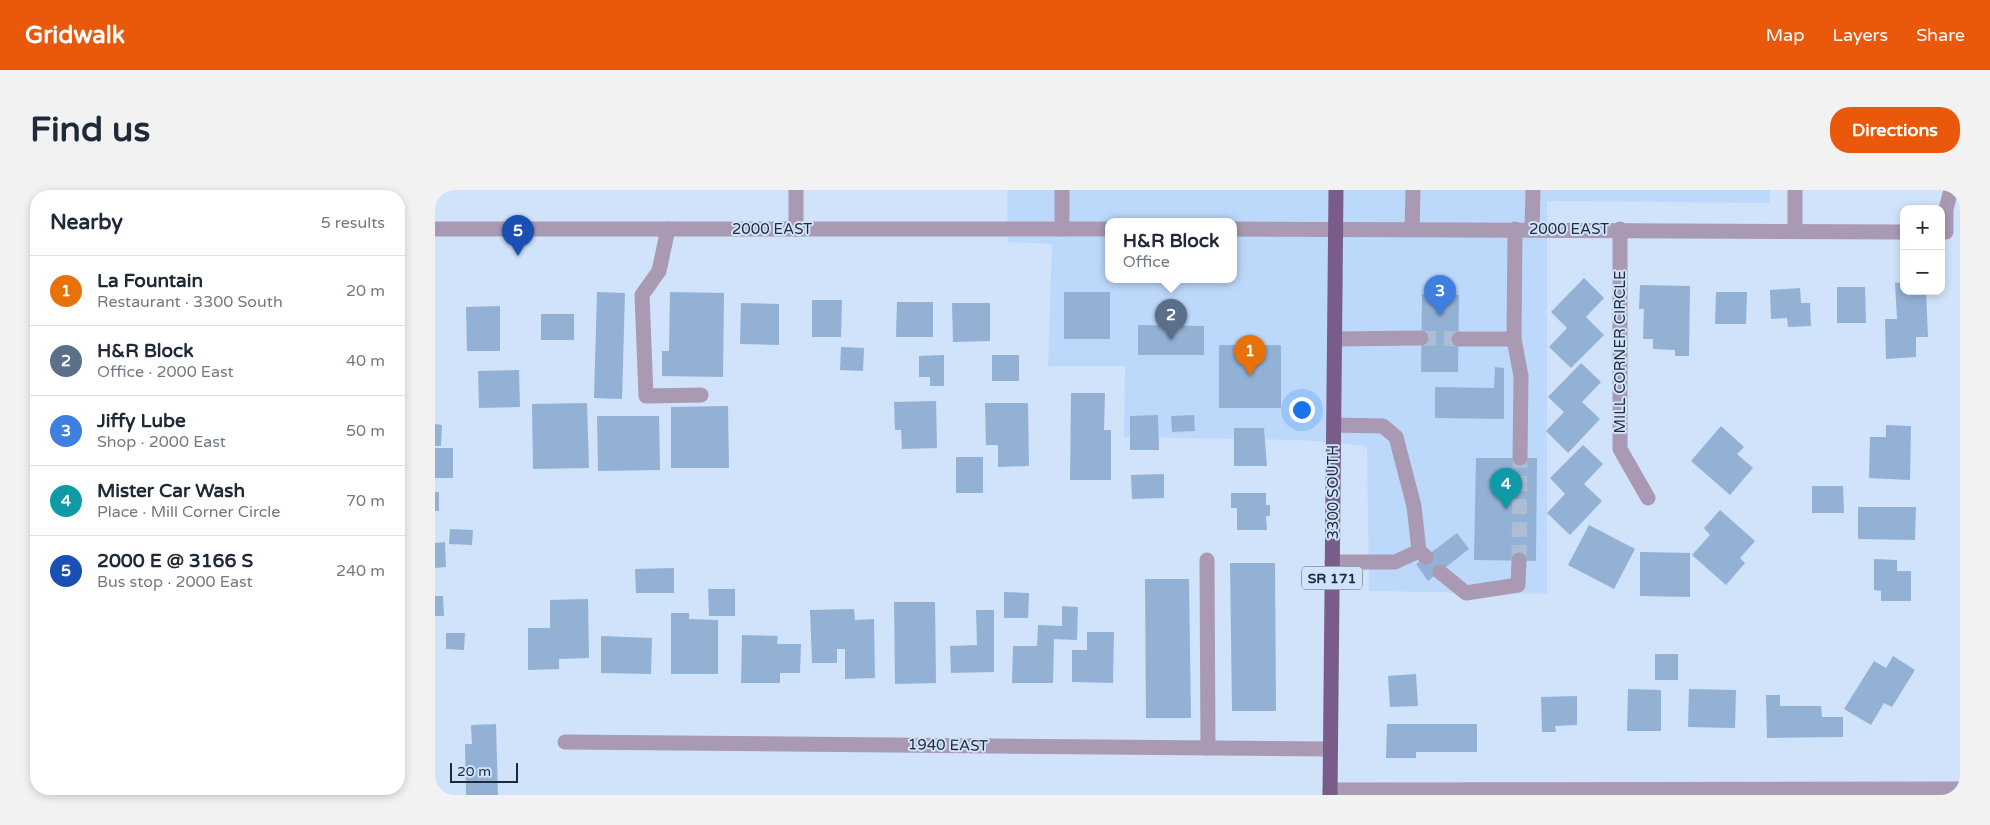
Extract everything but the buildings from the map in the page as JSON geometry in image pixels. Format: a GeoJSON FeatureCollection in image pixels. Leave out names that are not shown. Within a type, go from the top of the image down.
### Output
{"type":"FeatureCollection","features":[{"type":"Feature","properties":{"kind":"main road","name":"3300 SOUTH"},"geometry":{"type":"LineString","coordinates":[[1330,792],[1336,190]]}},
{"type":"Feature","properties":{"kind":"street"},"geometry":{"type":"LineString","coordinates":[[796,190],[796,229]]}},
{"type":"Feature","properties":{"kind":"street"},"geometry":{"type":"LineString","coordinates":[[1062,190],[1062,229]]}},
{"type":"Feature","properties":{"kind":"street"},"geometry":{"type":"LineString","coordinates":[[1412,229],[1413,190]]}},
{"type":"Feature","properties":{"kind":"street"},"geometry":{"type":"LineString","coordinates":[[1532,229],[1533,190]]}},
{"type":"Feature","properties":{"kind":"street"},"geometry":{"type":"LineString","coordinates":[[1795,190],[1795,231]]}},
{"type":"Feature","properties":{"kind":"street"},"geometry":{"type":"LineString","coordinates":[[1949,232],[1946,209],[1951,190]]}},
{"type":"Feature","properties":{"kind":"street","name":"2000 EAST"},"geometry":{"type":"LineString","coordinates":[[435,229],[1105,229]]}},
{"type":"Feature","properties":{"kind":"street"},"geometry":{"type":"LineString","coordinates":[[669,229],[659,271],[642,295],[646,396],[701,395]]}},
{"type":"Feature","properties":{"kind":"street","name":"2000 EAST"},"geometry":{"type":"LineString","coordinates":[[1237,229],[1620,229],[1900,232]]}},
{"type":"Feature","properties":{"kind":"street"},"geometry":{"type":"LineString","coordinates":[[1515,229],[1514,339],[1521,376],[1520,458]]}},
{"type":"Feature","properties":{"kind":"street","name":"MILL CORNER CIRCLE"},"geometry":{"type":"LineString","coordinates":[[1620,229],[1620,449],[1648,498]]}},
{"type":"Feature","properties":{"kind":"street"},"geometry":{"type":"LineString","coordinates":[[1335,338],[1421,338]]}},
{"type":"Feature","properties":{"kind":"street"},"geometry":{"type":"LineString","coordinates":[[1459,338],[1514,339]]}},
{"type":"Feature","properties":{"kind":"street"},"geometry":{"type":"LineString","coordinates":[[1333,562],[1395,562],[1423,554],[1414,506],[1396,438],[1383,426],[1334,425]]}},
{"type":"Feature","properties":{"kind":"street"},"geometry":{"type":"LineString","coordinates":[[1207,560],[1208,748]]}},
{"type":"Feature","properties":{"kind":"street"},"geometry":{"type":"LineString","coordinates":[[1440,572],[1466,593],[1507,588],[1518,584],[1519,560]]}},
{"type":"Feature","properties":{"kind":"street","name":"1940 EAST"},"geometry":{"type":"LineString","coordinates":[[565,742],[1330,749]]}},
{"type":"Feature","properties":{"kind":"street"},"geometry":{"type":"LineString","coordinates":[[1330,792],[1960,789]]}},
{"type":"Feature","properties":{"kind":"shaded area"},"geometry":{"type":"Polygon","coordinates":[[[1007,190],[1770,190],[1770,203],[1547,201],[1547,594],[1369,591],[1367,446],[1302,440],[1124,437],[1125,366],[1048,366],[1052,244],[1008,242],[1007,190]]]}},
{"type":"Feature","properties":{"kind":"tunnel"},"geometry":{"type":"LineString","coordinates":[[1421,338],[1459,339]]}},
{"type":"Feature","properties":{"kind":"tunnel"},"geometry":{"type":"LineString","coordinates":[[1519,560],[1520,458]]}},
{"type":"Feature","properties":{"kind":"place","name":"2000 E @ 3166 S"},"geometry":{"type":"Point","coordinates":[518,256]}},
{"type":"Feature","properties":{"kind":"place","name":"Jiffy Lube"},"geometry":{"type":"Point","coordinates":[1440,316]}},
{"type":"Feature","properties":{"kind":"place","name":"H&R Block"},"geometry":{"type":"Point","coordinates":[1171,340]}},
{"type":"Feature","properties":{"kind":"place","name":"La Fountain"},"geometry":{"type":"Point","coordinates":[1250,376]}},
{"type":"Feature","properties":{"kind":"place","name":"Mister Car Wash"},"geometry":{"type":"Point","coordinates":[1506,509]}}]}
